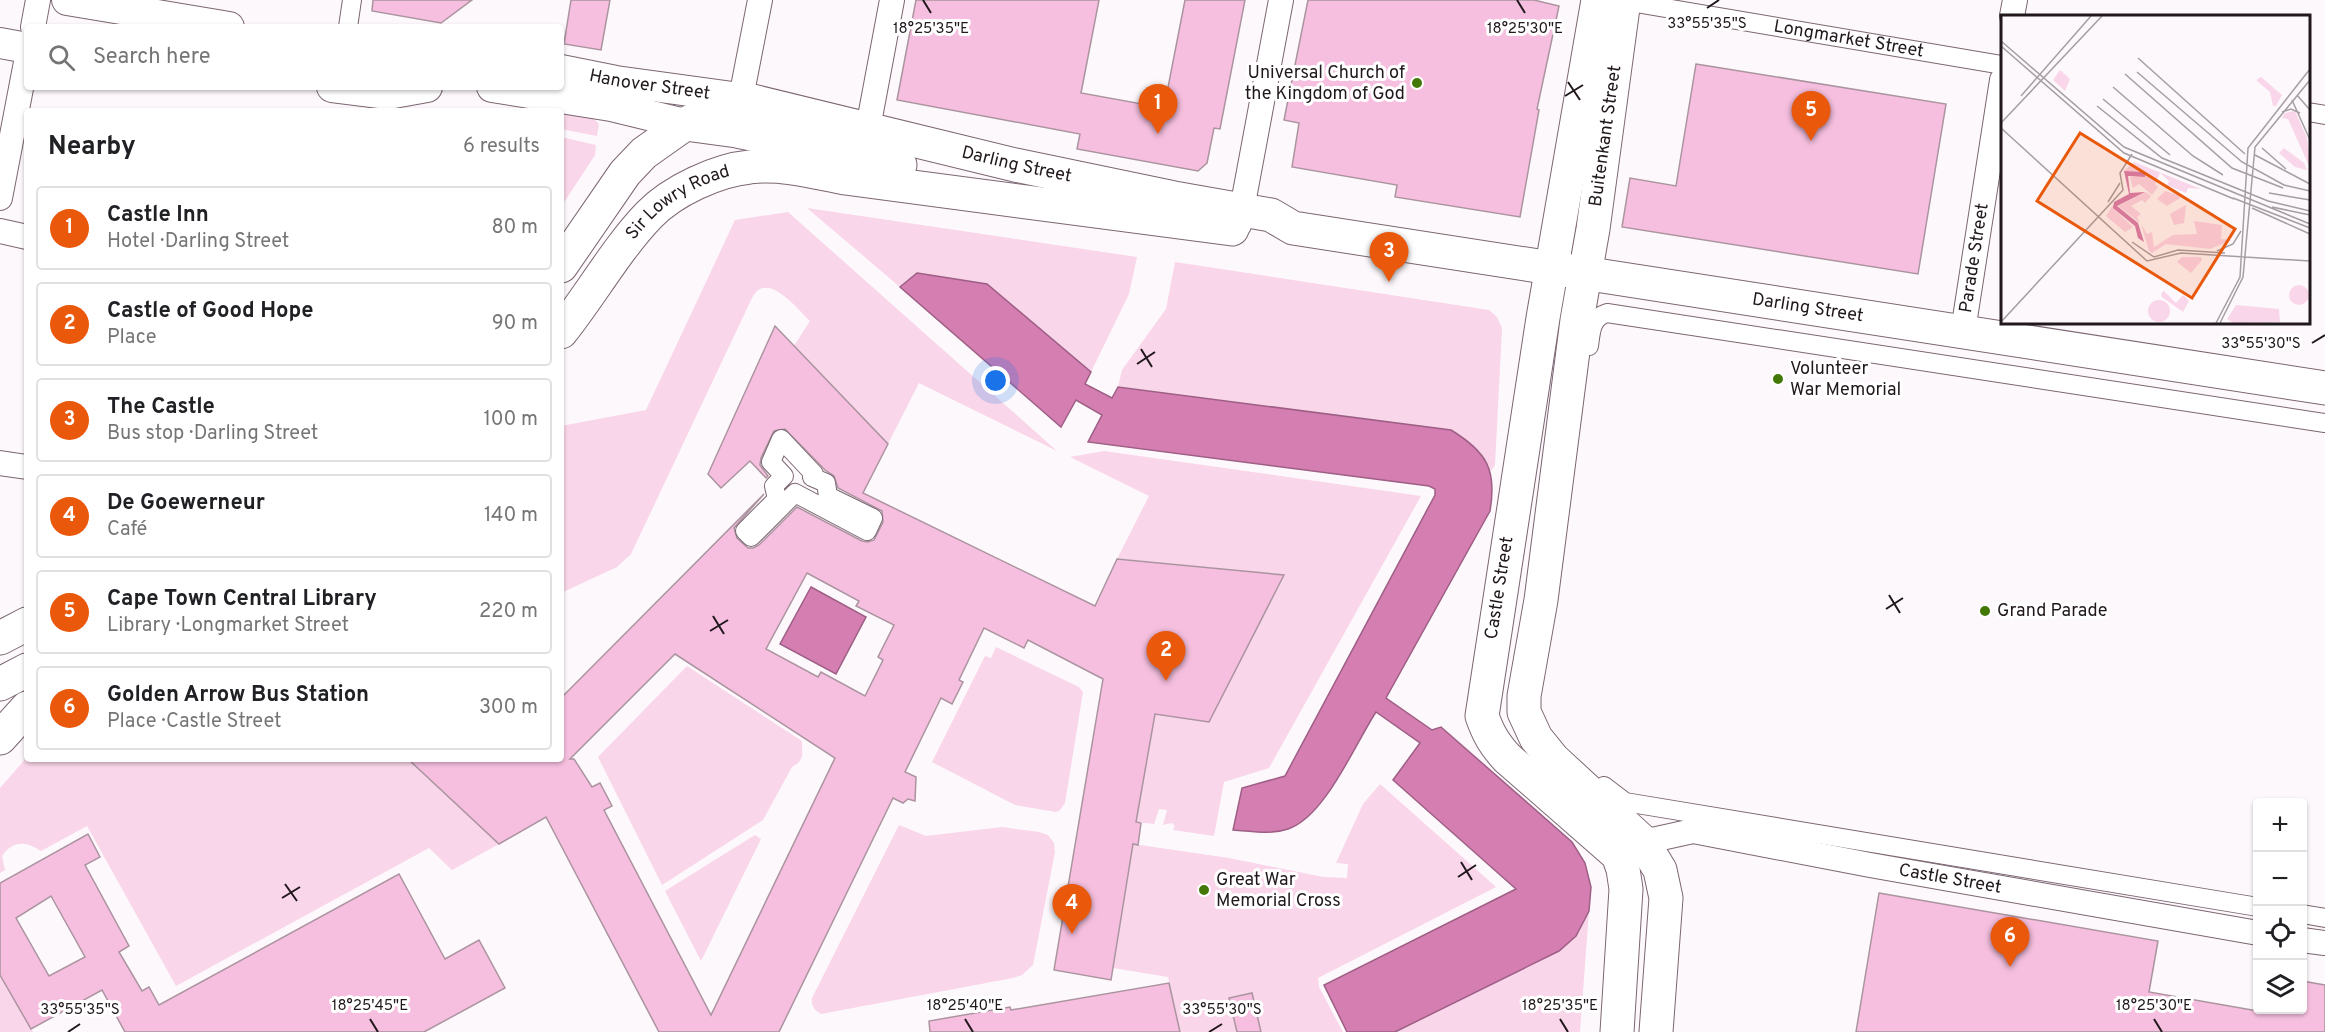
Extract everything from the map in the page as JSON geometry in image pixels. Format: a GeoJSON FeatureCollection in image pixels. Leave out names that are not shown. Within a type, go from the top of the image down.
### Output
{"type":"FeatureCollection","features":[{"type":"Feature","properties":{"kind":"main road","name":"Buitenkant Street"},"geometry":{"type":"LineString","coordinates":[[1553,267],[1615,0]]}},
{"type":"Feature","properties":{"kind":"main road","name":"Buitenkant Street"},"geometry":{"type":"LineString","coordinates":[[1585,273],[1615,0]]}},
{"type":"Feature","properties":{"kind":"main road"},"geometry":{"type":"LineString","coordinates":[[564,262],[625,173],[663,138],[685,124],[740,98]]}},
{"type":"Feature","properties":{"kind":"main road","name":"Darling Street"},"geometry":{"type":"LineString","coordinates":[[740,98],[1015,165],[1174,198],[1240,220]]}},
{"type":"Feature","properties":{"kind":"main road"},"geometry":{"type":"LineString","coordinates":[[685,124],[737,131],[931,172],[1005,198]]}},
{"type":"Feature","properties":{"kind":"main road","name":"Sir Lowry Road"},"geometry":{"type":"LineString","coordinates":[[564,325],[649,214],[686,187],[718,174],[750,167],[786,167],[845,178]]}},
{"type":"Feature","properties":{"kind":"main road","name":"Darling Street"},"geometry":{"type":"LineString","coordinates":[[845,178],[1005,198],[1240,220],[1271,215],[1293,228],[2325,388]]}},
{"type":"Feature","properties":{"kind":"main road","name":"Castle Street"},"geometry":{"type":"LineString","coordinates":[[1553,267],[1542,318],[1482,716],[1495,745],[1507,758],[1659,870],[1666,898],[1656,1032]]}},
{"type":"Feature","properties":{"kind":"main road","name":"Castle Street"},"geometry":{"type":"LineString","coordinates":[[1585,273],[1541,600],[1524,696],[1524,712],[1536,738],[1630,848]]}},
{"type":"Feature","properties":{"kind":"main road"},"geometry":{"type":"LineString","coordinates":[[0,638],[24,626]]}},
{"type":"Feature","properties":{"kind":"main road"},"geometry":{"type":"LineString","coordinates":[[0,684],[24,672]]}},
{"type":"Feature","properties":{"kind":"main road"},"geometry":{"type":"LineString","coordinates":[[0,738],[24,711]]}},
{"type":"Feature","properties":{"kind":"main road"},"geometry":{"type":"LineString","coordinates":[[1617,1032],[1626,889],[1623,870],[1630,848]]}},
{"type":"Feature","properties":{"kind":"street"},"geometry":{"type":"LineString","coordinates":[[34,24],[38,0]]}},
{"type":"Feature","properties":{"kind":"street"},"geometry":{"type":"LineString","coordinates":[[67,0],[211,24]]}},
{"type":"Feature","properties":{"kind":"street"},"geometry":{"type":"LineString","coordinates":[[348,24],[352,0]]}},
{"type":"Feature","properties":{"kind":"street"},"geometry":{"type":"LineString","coordinates":[[737,131],[740,98],[760,0]]}},
{"type":"Feature","properties":{"kind":"street"},"geometry":{"type":"LineString","coordinates":[[868,128],[892,0]]}},
{"type":"Feature","properties":{"kind":"street"},"geometry":{"type":"LineString","coordinates":[[1240,220],[1281,0]]}},
{"type":"Feature","properties":{"kind":"street","name":"Longmarket Street"},"geometry":{"type":"LineString","coordinates":[[1615,0],[2001,65]]}},
{"type":"Feature","properties":{"kind":"street"},"geometry":{"type":"LineString","coordinates":[[2012,15],[2015,0]]}},
{"type":"Feature","properties":{"kind":"street"},"geometry":{"type":"LineString","coordinates":[[0,42],[24,47]]}},
{"type":"Feature","properties":{"kind":"street","name":"Hanover Street"},"geometry":{"type":"LineString","coordinates":[[564,71],[616,81],[740,98]]}},
{"type":"Feature","properties":{"kind":"street"},"geometry":{"type":"LineString","coordinates":[[0,198],[24,73]]}},
{"type":"Feature","properties":{"kind":"street","name":"Parade Street"},"geometry":{"type":"LineString","coordinates":[[1963,331],[2001,86]]}},
{"type":"Feature","properties":{"kind":"street"},"geometry":{"type":"LineString","coordinates":[[356,90],[388,94],[421,108]]}},
{"type":"Feature","properties":{"kind":"street"},"geometry":{"type":"LineString","coordinates":[[388,94],[410,90]]}},
{"type":"Feature","properties":{"kind":"street","name":"Hanover Street"},"geometry":{"type":"LineString","coordinates":[[511,90],[610,106],[685,124]]}},
{"type":"Feature","properties":{"kind":"street"},"geometry":{"type":"LineString","coordinates":[[2310,112],[2325,115]]}},
{"type":"Feature","properties":{"kind":"street"},"geometry":{"type":"LineString","coordinates":[[0,231],[24,236]]}},
{"type":"Feature","properties":{"kind":"street"},"geometry":{"type":"LineString","coordinates":[[2253,906],[1625,802],[1537,728],[1530,712],[1536,658],[1546,653],[1551,628],[1543,617],[1551,567],[1562,561],[1566,536],[1558,526],[1592,327],[1600,315],[1607,313],[2325,423]]}},
{"type":"Feature","properties":{"kind":"street"},"geometry":{"type":"LineString","coordinates":[[781,439],[814,474],[812,477],[826,483],[828,496],[873,518],[867,531],[795,494],[751,537],[745,531],[777,499],[774,486],[784,476],[771,462],[781,439]]}},
{"type":"Feature","properties":{"kind":"street"},"geometry":{"type":"LineString","coordinates":[[0,463],[24,467]]}},
{"type":"Feature","properties":{"kind":"street","name":"Castle Street"},"geometry":{"type":"LineString","coordinates":[[1630,848],[1693,831],[2253,932]]}},
{"type":"Feature","properties":{"kind":"street"},"geometry":{"type":"LineString","coordinates":[[2307,915],[2325,918]]}},
{"type":"Feature","properties":{"kind":"street"},"geometry":{"type":"LineString","coordinates":[[2307,941],[2325,943]]}},
{"type":"Feature","properties":{"kind":"shaded area"},"geometry":{"type":"Polygon","coordinates":[[[564,113],[592,117],[599,124],[597,136],[564,130],[564,113]]]}},
{"type":"Feature","properties":{"kind":"shaded area"},"geometry":{"type":"Polygon","coordinates":[[[564,138],[596,145],[595,155],[564,202],[564,138]]]}},
{"type":"Feature","properties":{"kind":"shaded area"},"geometry":{"type":"Polygon","coordinates":[[[807,208],[1137,257],[1129,294],[1091,372],[987,284],[917,273],[900,287],[807,208]]]}},
{"type":"Feature","properties":{"kind":"shaded area"},"geometry":{"type":"Polygon","coordinates":[[[788,212],[1057,451],[919,383],[888,444],[794,346],[810,321],[774,289],[758,290],[752,298],[631,554],[617,567],[564,592],[564,425],[646,410],[735,220],[788,212]]]}},
{"type":"Feature","properties":{"kind":"shaded area"},"geometry":{"type":"Polygon","coordinates":[[[1175,262],[1489,310],[1497,317],[1502,328],[1495,465],[1491,471],[1481,455],[1451,430],[1118,387],[1122,370],[1166,309],[1175,262]]]}},
{"type":"Feature","properties":{"kind":"shaded area"},"geometry":{"type":"Polygon","coordinates":[[[917,273],[987,284],[1091,372],[1085,384],[1112,398],[1118,387],[1451,430],[1481,454],[1487,463],[1492,484],[1490,511],[1386,698],[1432,730],[1441,727],[1572,842],[1585,863],[1591,887],[1589,911],[1576,936],[1559,951],[1395,1032],[1347,1032],[1324,985],[1516,889],[1393,780],[1420,743],[1376,712],[1327,795],[1302,822],[1275,832],[1233,830],[1242,788],[1285,776],[1435,495],[1435,489],[1429,486],[1088,442],[1102,415],[1076,400],[1061,427],[900,287],[917,273]]]}},
{"type":"Feature","properties":{"kind":"shaded area"},"geometry":{"type":"Polygon","coordinates":[[[1104,451],[1421,496],[1269,768],[1224,782],[1214,836],[1173,830],[1175,826],[1172,823],[1163,825],[1167,810],[1159,809],[1154,824],[1136,822],[1155,714],[1209,722],[1284,576],[1117,559],[1149,496],[1070,457],[1104,451]]]}},
{"type":"Feature","properties":{"kind":"shaded area"},"geometry":{"type":"Polygon","coordinates":[[[811,587],[866,617],[836,674],[780,644],[811,587]]]}},
{"type":"Feature","properties":{"kind":"shaded area"},"geometry":{"type":"Polygon","coordinates":[[[996,647],[1079,687],[1083,692],[1065,803],[1056,812],[1015,805],[932,762],[985,656],[991,658],[996,647]]]}},
{"type":"Feature","properties":{"kind":"shaded area"},"geometry":{"type":"Polygon","coordinates":[[[687,666],[802,741],[802,753],[801,759],[792,767],[763,820],[662,885],[598,757],[687,666]]]}},
{"type":"Feature","properties":{"kind":"shaded area"},"geometry":{"type":"Polygon","coordinates":[[[24,760],[411,762],[499,844],[452,870],[429,848],[176,986],[87,826],[41,851],[25,844],[11,847],[2,856],[5,870],[0,873],[0,788],[24,760]]]}},
{"type":"Feature","properties":{"kind":"shaded area"},"geometry":{"type":"Polygon","coordinates":[[[1380,784],[1496,887],[1318,978],[1319,987],[1343,1032],[1180,1032],[1168,977],[1113,968],[1133,844],[1229,858],[1323,877],[1347,878],[1348,864],[1336,863],[1363,804],[1380,784]]]}},
{"type":"Feature","properties":{"kind":"shaded area"},"geometry":{"type":"Polygon","coordinates":[[[899,825],[926,836],[1002,827],[1048,835],[1054,843],[1055,852],[1033,965],[1022,975],[1013,978],[821,1014],[814,1008],[812,998],[899,825]]]}},
{"type":"Feature","properties":{"kind":"shaded area"},"geometry":{"type":"Polygon","coordinates":[[[755,835],[761,839],[701,961],[665,891],[755,835]]]}},
{"type":"Feature","properties":{"kind":"shaded area"},"geometry":{"type":"Polygon","coordinates":[[[1589,911],[1580,1032],[1395,1032],[1559,951],[1576,936],[1589,911]]]}},
{"type":"Feature","properties":{"kind":"shaded area"},"geometry":{"type":"Polygon","coordinates":[[[0,974],[33,1032],[0,1032],[0,974]]]}},
{"type":"Feature","properties":{"kind":"building"},"geometry":{"type":"Polygon","coordinates":[[[373,0],[472,0],[441,23],[372,11],[373,0]]]}},
{"type":"Feature","properties":{"kind":"building"},"geometry":{"type":"Polygon","coordinates":[[[571,0],[610,0],[601,50],[564,44],[571,0]]]}},
{"type":"Feature","properties":{"kind":"building"},"geometry":{"type":"Polygon","coordinates":[[[916,0],[1099,0],[1081,93],[1164,108],[1185,0],[1245,0],[1220,129],[1214,128],[1207,163],[1198,171],[1077,149],[1080,134],[897,100],[916,0]]]}},
{"type":"Feature","properties":{"kind":"building","name":"Universal Church of the Kingdom of God"},"geometry":{"type":"Polygon","coordinates":[[[1308,0],[1534,0],[1559,6],[1537,109],[1539,110],[1520,217],[1395,197],[1397,185],[1292,167],[1299,123],[1284,120],[1308,0]]]}},
{"type":"Feature","properties":{"kind":"building"},"geometry":{"type":"Polygon","coordinates":[[[1696,64],[1946,104],[1918,274],[1622,227],[1630,178],[1676,186],[1696,64]]]}},
{"type":"Feature","properties":{"kind":"building"},"geometry":{"type":"Polygon","coordinates":[[[775,326],[888,444],[863,493],[1095,606],[1117,559],[1284,575],[1209,722],[1155,714],[1136,822],[1141,823],[1138,845],[1133,844],[1111,980],[1054,970],[1103,679],[1028,640],[1024,648],[984,628],[959,680],[963,682],[952,704],[941,698],[905,772],[916,777],[915,801],[908,799],[903,803],[893,798],[779,1032],[659,1032],[546,817],[499,844],[411,762],[564,762],[564,695],[764,494],[734,528],[737,538],[748,548],[759,545],[797,507],[862,541],[874,540],[883,522],[882,511],[838,488],[834,476],[825,470],[785,429],[774,431],[761,458],[760,465],[768,476],[766,478],[750,461],[721,488],[708,474],[775,326]],[[807,573],[766,649],[818,677],[821,672],[865,696],[883,660],[878,657],[894,625],[856,606],[859,601],[807,573]],[[675,654],[570,759],[574,759],[592,787],[600,783],[612,806],[604,810],[711,1015],[835,758],[675,654]]]}},
{"type":"Feature","properties":{"kind":"building"},"geometry":{"type":"Polygon","coordinates":[[[88,834],[100,857],[85,865],[129,946],[119,952],[142,991],[149,987],[159,1005],[399,874],[445,959],[479,940],[505,988],[424,1032],[125,1032],[102,990],[31,1029],[0,975],[0,883],[88,834]],[[51,896],[16,918],[49,976],[85,957],[51,896]]]}},
{"type":"Feature","properties":{"kind":"building"},"geometry":{"type":"Polygon","coordinates":[[[1879,893],[2158,941],[2149,992],[2253,1010],[2253,1014],[2307,1014],[2307,982],[2325,985],[2325,1032],[1856,1032],[1879,893]]]}},
{"type":"Feature","properties":{"kind":"building"},"geometry":{"type":"Polygon","coordinates":[[[1169,983],[1180,1032],[930,1032],[929,1021],[1010,1007],[1011,1010],[1169,983]]]}},
{"type":"Feature","properties":{"kind":"building"},"geometry":{"type":"Polygon","coordinates":[[[1252,993],[1261,1032],[1237,1032],[1229,998],[1252,993]]]}},
{"type":"Feature","properties":{"kind":"place","name":"Universal Church of the Kingdom of God"},"geometry":{"type":"Point","coordinates":[1417,83]}},
{"type":"Feature","properties":{"kind":"place","name":"Castle Inn"},"geometry":{"type":"Point","coordinates":[1158,134]}},
{"type":"Feature","properties":{"kind":"place","name":"Cape Town Central Library"},"geometry":{"type":"Point","coordinates":[1811,141]}},
{"type":"Feature","properties":{"kind":"place","name":"The Castle"},"geometry":{"type":"Point","coordinates":[1389,282]}},
{"type":"Feature","properties":{"kind":"place","name":"Volunteer War Memorial"},"geometry":{"type":"Point","coordinates":[1778,379]}},
{"type":"Feature","properties":{"kind":"place","name":"Grand Parade"},"geometry":{"type":"Point","coordinates":[1985,611]}},
{"type":"Feature","properties":{"kind":"place","name":"Castle of Good Hope"},"geometry":{"type":"Point","coordinates":[1166,681]}},
{"type":"Feature","properties":{"kind":"place","name":"Great War Memorial Cross"},"geometry":{"type":"Point","coordinates":[1204,890]}},
{"type":"Feature","properties":{"kind":"place","name":"De Goewerneur"},"geometry":{"type":"Point","coordinates":[1072,934]}},
{"type":"Feature","properties":{"kind":"place","name":"Golden Arrow Bus Station"},"geometry":{"type":"Point","coordinates":[2010,967]}}]}
